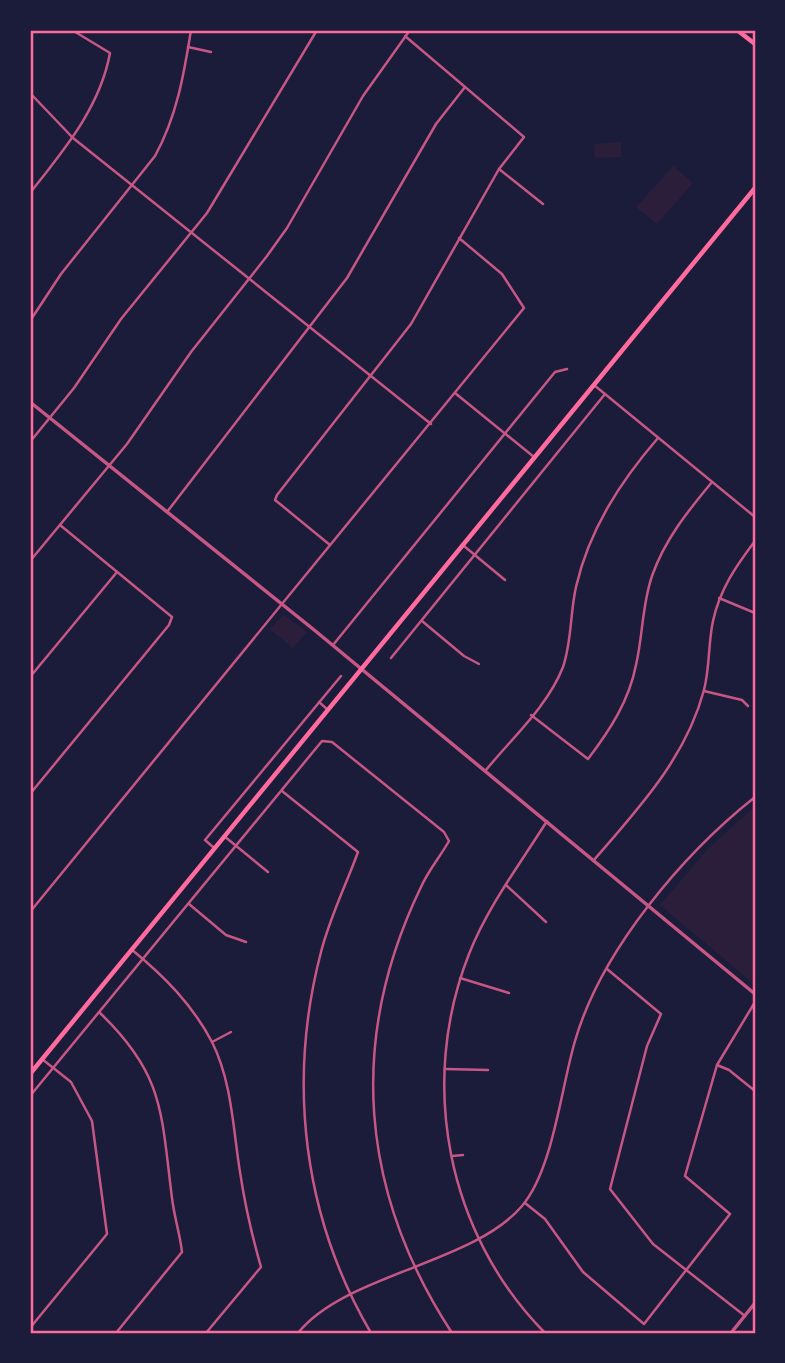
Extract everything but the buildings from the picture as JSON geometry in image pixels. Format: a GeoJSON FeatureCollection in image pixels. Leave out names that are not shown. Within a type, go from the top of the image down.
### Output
{"type":"FeatureCollection","features":[{"type":"Feature","properties":{"kind":"main road"},"geometry":{"type":"LineString","coordinates":[[737,30],[755,44]]}},
{"type":"Feature","properties":{"kind":"main road"},"geometry":{"type":"LineString","coordinates":[[30,1074],[755,188]]}},
{"type":"Feature","properties":{"kind":"street"},"geometry":{"type":"LineString","coordinates":[[30,193],[73,138],[94,100],[110,53],[72,30]]}},
{"type":"Feature","properties":{"kind":"street"},"geometry":{"type":"LineString","coordinates":[[30,321],[57,280],[132,185],[166,135],[179,96],[191,30]]}},
{"type":"Feature","properties":{"kind":"street"},"geometry":{"type":"LineString","coordinates":[[30,442],[50,419],[121,319],[219,195],[317,30]]}},
{"type":"Feature","properties":{"kind":"street"},"geometry":{"type":"LineString","coordinates":[[30,561],[109,465],[191,352],[287,228],[363,96],[410,30]]}},
{"type":"Feature","properties":{"kind":"street"},"geometry":{"type":"LineString","coordinates":[[331,546],[275,500],[304,458],[411,324],[499,169],[524,137],[405,36]]}},
{"type":"Feature","properties":{"kind":"street"},"geometry":{"type":"LineString","coordinates":[[188,47],[211,52]]}},
{"type":"Feature","properties":{"kind":"street"},"geometry":{"type":"LineString","coordinates":[[167,512],[347,278],[436,124],[465,87]]}},
{"type":"Feature","properties":{"kind":"street"},"geometry":{"type":"LineString","coordinates":[[30,93],[73,138],[431,424]]}},
{"type":"Feature","properties":{"kind":"street"},"geometry":{"type":"LineString","coordinates":[[499,169],[543,204]]}},
{"type":"Feature","properties":{"kind":"street"},"geometry":{"type":"LineString","coordinates":[[30,912],[524,308],[502,274],[459,238]]}},
{"type":"Feature","properties":{"kind":"street"},"geometry":{"type":"LineString","coordinates":[[332,646],[555,372],[566,369]]}},
{"type":"Feature","properties":{"kind":"street"},"geometry":{"type":"LineString","coordinates":[[594,385],[755,517]]}},
{"type":"Feature","properties":{"kind":"street"},"geometry":{"type":"LineString","coordinates":[[455,393],[535,457]]}},
{"type":"Feature","properties":{"kind":"street"},"geometry":{"type":"LineString","coordinates":[[391,658],[605,394]]}},
{"type":"Feature","properties":{"kind":"street"},"geometry":{"type":"LineString","coordinates":[[30,402],[486,770],[755,994]]}},
{"type":"Feature","properties":{"kind":"street"},"geometry":{"type":"LineString","coordinates":[[486,770],[552,689],[563,666],[575,588],[589,546],[608,504],[658,438]]}},
{"type":"Feature","properties":{"kind":"street"},"geometry":{"type":"LineString","coordinates":[[531,715],[588,759],[612,728],[631,686],[637,663],[643,608],[664,547],[712,482]]}},
{"type":"Feature","properties":{"kind":"street"},"geometry":{"type":"LineString","coordinates":[[30,794],[169,625],[172,617],[60,525]]}},
{"type":"Feature","properties":{"kind":"street"},"geometry":{"type":"LineString","coordinates":[[594,860],[669,768],[681,747],[704,691],[712,624],[719,598],[728,578],[755,541]]}},
{"type":"Feature","properties":{"kind":"street"},"geometry":{"type":"LineString","coordinates":[[463,546],[505,580]]}},
{"type":"Feature","properties":{"kind":"street"},"geometry":{"type":"LineString","coordinates":[[30,677],[117,571]]}},
{"type":"Feature","properties":{"kind":"street"},"geometry":{"type":"LineString","coordinates":[[719,598],[755,613]]}},
{"type":"Feature","properties":{"kind":"street"},"geometry":{"type":"LineString","coordinates":[[422,621],[464,656],[479,664]]}},
{"type":"Feature","properties":{"kind":"street"},"geometry":{"type":"LineString","coordinates":[[214,848],[205,841],[341,676]]}},
{"type":"Feature","properties":{"kind":"street"},"geometry":{"type":"LineString","coordinates":[[704,691],[742,700],[748,706]]}},
{"type":"Feature","properties":{"kind":"street"},"geometry":{"type":"LineString","coordinates":[[319,702],[328,710]]}},
{"type":"Feature","properties":{"kind":"street"},"geometry":{"type":"LineString","coordinates":[[30,1097],[322,741],[327,740],[444,832],[449,841],[422,885],[400,935],[389,971],[373,1056],[376,1127],[385,1189],[414,1267],[452,1333]]}},
{"type":"Feature","properties":{"kind":"street"},"geometry":{"type":"LineString","coordinates":[[282,791],[358,852],[321,951],[311,999],[302,1090],[306,1144],[318,1206],[350,1297],[371,1333]]}},
{"type":"Feature","properties":{"kind":"street"},"geometry":{"type":"LineString","coordinates":[[298,1333],[318,1314],[350,1297],[502,1225],[525,1203],[536,1186],[545,1160],[586,1007],[607,969],[649,906],[694,855],[755,797]]}},
{"type":"Feature","properties":{"kind":"street"},"geometry":{"type":"LineString","coordinates":[[545,1333],[514,1298],[478,1238],[458,1189],[444,1114],[446,1037],[460,978],[481,926],[547,821]]}},
{"type":"Feature","properties":{"kind":"street"},"geometry":{"type":"LineString","coordinates":[[224,836],[268,872]]}},
{"type":"Feature","properties":{"kind":"street"},"geometry":{"type":"LineString","coordinates":[[506,885],[546,922]]}},
{"type":"Feature","properties":{"kind":"street"},"geometry":{"type":"LineString","coordinates":[[188,904],[226,935],[246,942]]}},
{"type":"Feature","properties":{"kind":"street"},"geometry":{"type":"LineString","coordinates":[[131,949],[169,981],[188,1004],[212,1042],[228,1091],[250,1229],[261,1267],[206,1333]]}},
{"type":"Feature","properties":{"kind":"street"},"geometry":{"type":"LineString","coordinates":[[607,969],[661,1014],[647,1046],[610,1189],[653,1244],[745,1316]]}},
{"type":"Feature","properties":{"kind":"street"},"geometry":{"type":"LineString","coordinates":[[460,978],[509,993]]}},
{"type":"Feature","properties":{"kind":"street"},"geometry":{"type":"LineString","coordinates":[[525,1203],[545,1219],[583,1272],[644,1324],[730,1214],[685,1176],[717,1065],[755,1002]]}},
{"type":"Feature","properties":{"kind":"street"},"geometry":{"type":"LineString","coordinates":[[99,1012],[134,1048],[150,1078],[161,1110],[172,1203],[182,1252],[116,1333]]}},
{"type":"Feature","properties":{"kind":"street"},"geometry":{"type":"LineString","coordinates":[[212,1042],[231,1032]]}},
{"type":"Feature","properties":{"kind":"street"},"geometry":{"type":"LineString","coordinates":[[30,1328],[107,1234],[92,1121],[71,1082],[42,1059]]}},
{"type":"Feature","properties":{"kind":"street"},"geometry":{"type":"LineString","coordinates":[[717,1065],[729,1070],[755,1091]]}},
{"type":"Feature","properties":{"kind":"street"},"geometry":{"type":"LineString","coordinates":[[445,1069],[488,1070]]}},
{"type":"Feature","properties":{"kind":"street"},"geometry":{"type":"LineString","coordinates":[[452,1156],[463,1155]]}},
{"type":"Feature","properties":{"kind":"street"},"geometry":{"type":"LineString","coordinates":[[731,1333],[755,1303]]}},
{"type":"Feature","properties":{"kind":"shaded area"},"geometry":{"type":"Polygon","coordinates":[[[621,142],[621,157],[595,158],[594,144],[621,142]]]}},
{"type":"Feature","properties":{"kind":"shaded area"},"geometry":{"type":"Polygon","coordinates":[[[673,166],[693,183],[657,224],[636,207],[673,166]]]}},
{"type":"Feature","properties":{"kind":"shaded area"},"geometry":{"type":"Polygon","coordinates":[[[284,615],[307,632],[293,648],[269,629],[284,615]]]}},
{"type":"Feature","properties":{"kind":"shaded area"},"geometry":{"type":"Polygon","coordinates":[[[755,806],[755,985],[660,905],[707,850],[755,806]]]}}]}
